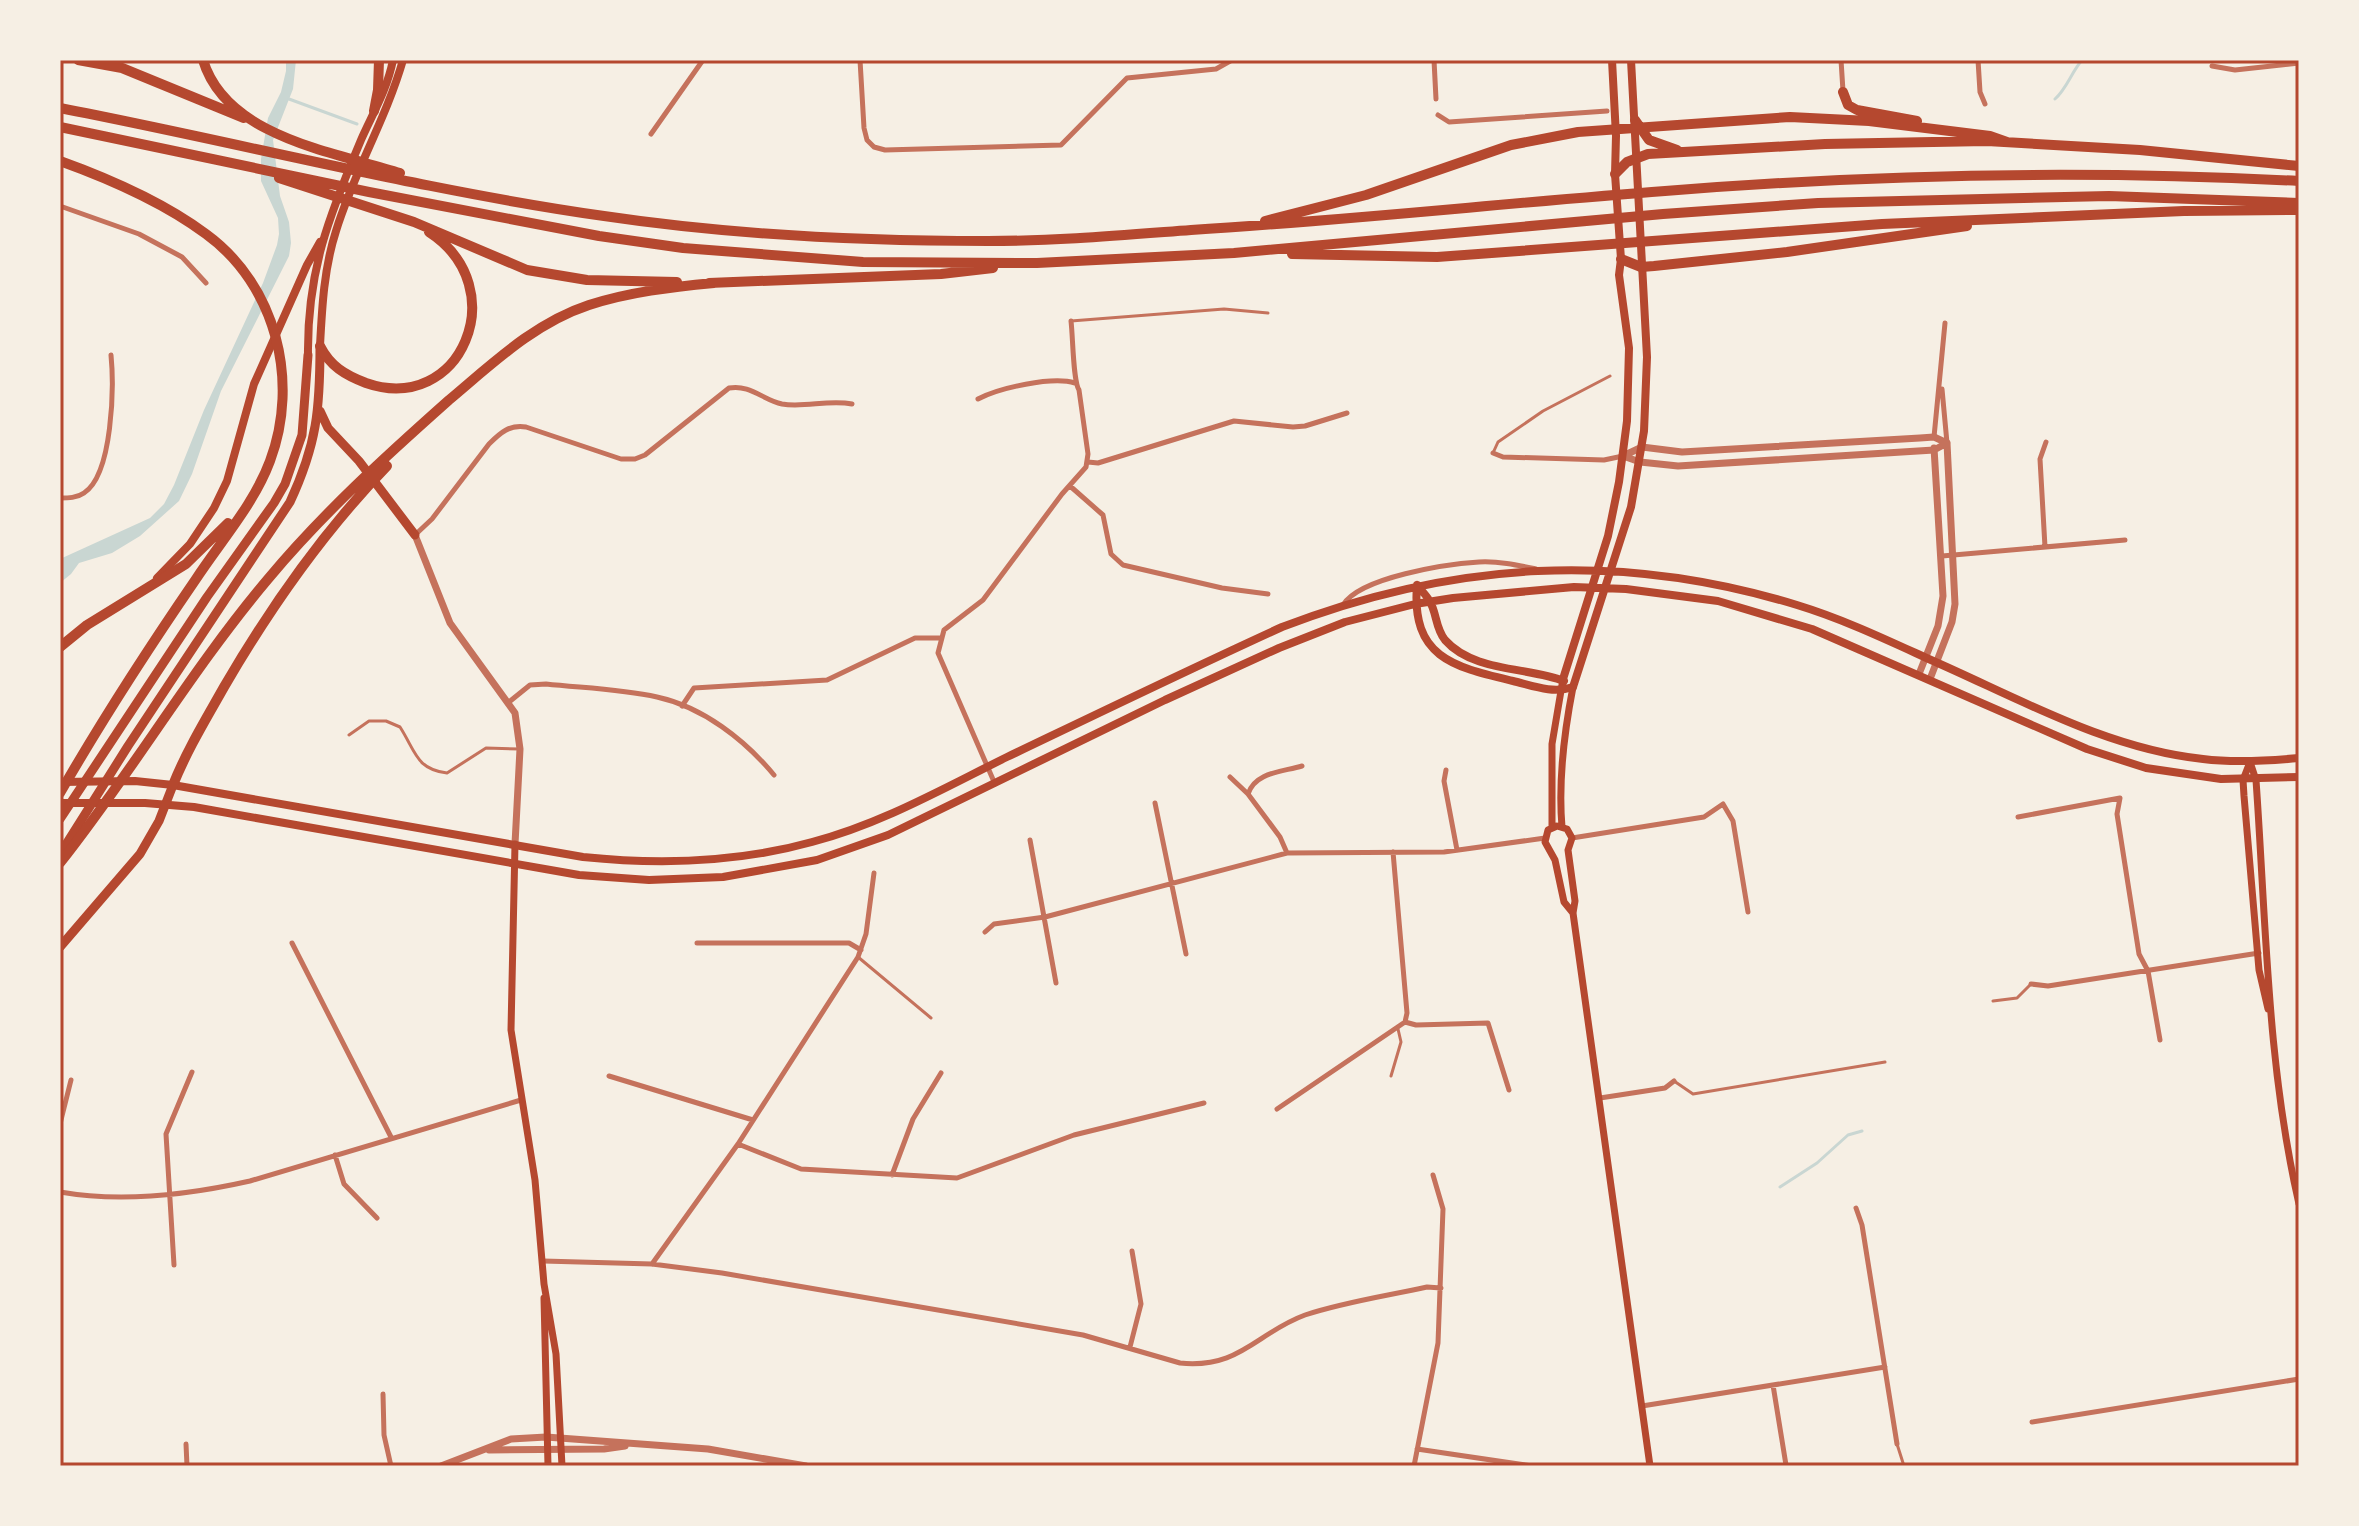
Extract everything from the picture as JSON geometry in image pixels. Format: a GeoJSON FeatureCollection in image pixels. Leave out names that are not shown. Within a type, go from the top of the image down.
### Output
{"type":"FeatureCollection","features":[{"type":"Feature","properties":{"kind":"highway"},"geometry":{"type":"LineString","coordinates":[[78,60],[144,75],[340,161]]}},
{"type":"Feature","properties":{"kind":"highway"},"geometry":{"type":"LineString","coordinates":[[203,60],[211,80],[220,91],[238,111],[258,124]]}},
{"type":"Feature","properties":{"kind":"highway"},"geometry":{"type":"LineString","coordinates":[[374,111],[379,60]]}},
{"type":"Feature","properties":{"kind":"highway"},"geometry":{"type":"LineString","coordinates":[[1843,92],[1848,105],[1857,110],[1910,119],[1946,130]]}},
{"type":"Feature","properties":{"kind":"highway"},"geometry":{"type":"LineString","coordinates":[[60,108],[278,153],[340,161],[507,201],[680,226],[803,236],[993,241],[1248,226],[1813,180],[2068,174],[2188,175],[2299,181]]}},
{"type":"Feature","properties":{"kind":"highway"},"geometry":{"type":"LineString","coordinates":[[1248,226],[1366,195],[1511,145],[1578,132],[1790,117],[1869,121],[1990,136],[2007,142]]}},
{"type":"Feature","properties":{"kind":"highway"},"geometry":{"type":"LineString","coordinates":[[1635,120],[1639,134],[1682,152]]}},
{"type":"Feature","properties":{"kind":"highway"},"geometry":{"type":"LineString","coordinates":[[60,129],[256,166],[328,188],[527,270],[555,276],[603,281],[714,283],[941,274],[1037,263]]}},
{"type":"Feature","properties":{"kind":"highway"},"geometry":{"type":"LineString","coordinates":[[1627,163],[1648,154],[1825,144],[2007,142],[2140,150],[2299,166]]}},
{"type":"Feature","properties":{"kind":"highway"},"geometry":{"type":"LineString","coordinates":[[60,161],[177,214],[208,235],[233,258],[267,311],[278,341],[283,370],[279,434],[264,476],[139,664],[60,793]]}},
{"type":"Feature","properties":{"kind":"highway"},"geometry":{"type":"LineString","coordinates":[[328,188],[369,192],[599,236],[683,248],[863,262],[1037,263],[1234,253],[1818,203],[2109,196],[2299,203]]}},
{"type":"Feature","properties":{"kind":"highway"},"geometry":{"type":"LineString","coordinates":[[1234,253],[1437,257],[1882,224],[2170,211],[2299,210]]}},
{"type":"Feature","properties":{"kind":"highway"},"geometry":{"type":"LineString","coordinates":[[1621,259],[1641,262],[1787,252],[1996,220]]}},
{"type":"Feature","properties":{"kind":"highway"},"geometry":{"type":"LineString","coordinates":[[320,346],[331,364],[342,373],[389,388],[429,379],[452,362],[462,350],[473,320],[471,289],[466,275],[450,250],[414,222]]}},
{"type":"Feature","properties":{"kind":"highway"},"geometry":{"type":"LineString","coordinates":[[60,854],[144,747],[267,579],[307,535],[359,490],[404,441],[518,342],[551,321],[589,305],[664,288],[714,283]]}},
{"type":"Feature","properties":{"kind":"highway"},"geometry":{"type":"LineString","coordinates":[[60,863],[128,746],[290,502],[307,467],[319,408],[320,346]]}},
{"type":"Feature","properties":{"kind":"highway"},"geometry":{"type":"LineString","coordinates":[[60,819],[285,484],[302,435],[308,355]]}},
{"type":"Feature","properties":{"kind":"highway"},"geometry":{"type":"LineString","coordinates":[[319,408],[328,428],[359,461],[415,535]]}},
{"type":"Feature","properties":{"kind":"highway"},"geometry":{"type":"LineString","coordinates":[[60,947],[140,854],[196,735],[267,617],[359,490]]}},
{"type":"Feature","properties":{"kind":"highway"},"geometry":{"type":"LineString","coordinates":[[60,647],[87,625],[186,564],[244,508]]}},
{"type":"Feature","properties":{"kind":"main road"},"geometry":{"type":"LineString","coordinates":[[146,589],[178,559],[214,508],[227,481],[254,384],[320,242],[374,111],[382,100],[393,60]]}},
{"type":"Feature","properties":{"kind":"main road"},"geometry":{"type":"LineString","coordinates":[[320,346],[323,296],[335,232],[406,60]]}},
{"type":"Feature","properties":{"kind":"main road"},"geometry":{"type":"LineString","coordinates":[[1562,827],[1563,746],[1573,687],[1622,537],[1642,447],[1647,357],[1641,262],[1627,163],[1616,136],[1612,60]]}},
{"type":"Feature","properties":{"kind":"main road"},"geometry":{"type":"LineString","coordinates":[[1631,60],[1635,120]]}},
{"type":"Feature","properties":{"kind":"main road"},"geometry":{"type":"LineString","coordinates":[[1573,913],[1564,902],[1560,876],[1545,838],[1552,828],[1552,744],[1559,692],[1608,536],[1623,456],[1629,360],[1619,275],[1627,163],[1639,134]]}},
{"type":"Feature","properties":{"kind":"main road"},"geometry":{"type":"LineString","coordinates":[[308,355],[309,305],[320,242]]}},
{"type":"Feature","properties":{"kind":"main road"},"geometry":{"type":"LineString","coordinates":[[60,782],[135,781],[173,785],[583,857],[635,862],[687,862],[738,857],[812,843],[848,831],[1282,627],[1343,605],[1417,585],[1537,570],[1629,572],[1721,585],[1800,606],[2124,742],[2200,759],[2250,762],[2299,758]]}},
{"type":"Feature","properties":{"kind":"main road"},"geometry":{"type":"LineString","coordinates":[[1417,585],[1431,602],[1443,638],[1459,652],[1482,661],[1563,679],[1573,687]]}},
{"type":"Feature","properties":{"kind":"main road"},"geometry":{"type":"LineString","coordinates":[[1417,585],[1415,604],[1418,621],[1428,641],[1447,661],[1473,672],[1559,692],[1573,687]]}},
{"type":"Feature","properties":{"kind":"main road"},"geometry":{"type":"LineString","coordinates":[[60,803],[165,805],[286,821],[579,875],[685,880],[723,877],[817,860],[854,848],[921,820],[1165,700],[1345,622],[1415,604],[1472,595],[1574,587],[1626,589],[1718,601],[1812,629],[2115,760],[2189,776],[2243,780],[2299,777]]}},
{"type":"Feature","properties":{"kind":"main road"},"geometry":{"type":"LineString","coordinates":[[2250,762],[2243,780],[2261,981],[2271,1022]]}},
{"type":"Feature","properties":{"kind":"main road"},"geometry":{"type":"LineString","coordinates":[[2250,762],[2256,780],[2271,1022],[2283,1120],[2299,1204]]}},
{"type":"Feature","properties":{"kind":"main road"},"geometry":{"type":"LineString","coordinates":[[1552,828],[1567,829],[1572,838],[1568,850],[1575,901],[1573,913],[1650,1466]]}},
{"type":"Feature","properties":{"kind":"main road"},"geometry":{"type":"LineString","coordinates":[[515,844],[511,1030],[535,1180],[543,1261],[548,1466]]}},
{"type":"Feature","properties":{"kind":"main road"},"geometry":{"type":"LineString","coordinates":[[1551,852],[1560,854],[1568,850]]}},
{"type":"Feature","properties":{"kind":"main road"},"geometry":{"type":"LineString","coordinates":[[544,1284],[556,1354],[562,1466]]}},
{"type":"Feature","properties":{"kind":"street"},"geometry":{"type":"LineString","coordinates":[[651,134],[703,60]]}},
{"type":"Feature","properties":{"kind":"street"},"geometry":{"type":"LineString","coordinates":[[860,60],[866,137],[874,147],[885,150],[1061,145],[1127,78],[1216,69],[1232,60]]}},
{"type":"Feature","properties":{"kind":"street"},"geometry":{"type":"LineString","coordinates":[[1434,60],[1436,99]]}},
{"type":"Feature","properties":{"kind":"street"},"geometry":{"type":"LineString","coordinates":[[1841,60],[1843,92]]}},
{"type":"Feature","properties":{"kind":"street"},"geometry":{"type":"LineString","coordinates":[[1978,60],[1980,92],[1985,104]]}},
{"type":"Feature","properties":{"kind":"street"},"geometry":{"type":"LineString","coordinates":[[2212,66],[2235,70],[2299,63]]}},
{"type":"Feature","properties":{"kind":"street"},"geometry":{"type":"LineString","coordinates":[[1438,115],[1449,122],[1607,111]]}},
{"type":"Feature","properties":{"kind":"street"},"geometry":{"type":"LineString","coordinates":[[60,206],[139,234],[182,257],[206,283]]}},
{"type":"Feature","properties":{"kind":"street"},"geometry":{"type":"LineString","coordinates":[[995,784],[938,653],[940,638],[949,624],[983,600],[1088,462],[1079,390],[1075,383],[1071,321]]}},
{"type":"Feature","properties":{"kind":"street"},"geometry":{"type":"LineString","coordinates":[[1919,674],[1942,610],[1942,556],[1934,437],[1945,323]]}},
{"type":"Feature","properties":{"kind":"street"},"geometry":{"type":"LineString","coordinates":[[60,498],[84,493],[99,475],[114,383],[111,355]]}},
{"type":"Feature","properties":{"kind":"street"},"geometry":{"type":"LineString","coordinates":[[1930,679],[1955,604],[1941,380]]}},
{"type":"Feature","properties":{"kind":"street"},"geometry":{"type":"LineString","coordinates":[[978,399],[993,392],[1020,387],[1057,381],[1075,383]]}},
{"type":"Feature","properties":{"kind":"street"},"geometry":{"type":"LineString","coordinates":[[515,844],[520,749],[515,713],[450,623],[415,535],[432,519],[489,444],[511,427],[526,427],[628,460],[645,455],[729,388],[744,387],[786,404],[852,404]]}},
{"type":"Feature","properties":{"kind":"street"},"geometry":{"type":"LineString","coordinates":[[1088,462],[1098,463],[1234,421],[1305,426],[1347,413]]}},
{"type":"Feature","properties":{"kind":"street"},"geometry":{"type":"LineString","coordinates":[[1493,453],[1503,457],[1604,460],[1642,447],[1682,452],[1934,437],[1947,443]]}},
{"type":"Feature","properties":{"kind":"street"},"geometry":{"type":"LineString","coordinates":[[2045,547],[2040,459],[2046,442]]}},
{"type":"Feature","properties":{"kind":"street"},"geometry":{"type":"LineString","coordinates":[[1623,456],[1640,462],[1678,466],[1934,450],[1947,443]]}},
{"type":"Feature","properties":{"kind":"street"},"geometry":{"type":"LineString","coordinates":[[1070,486],[1103,515],[1111,554],[1123,565],[1222,588],[1268,594]]}},
{"type":"Feature","properties":{"kind":"street"},"geometry":{"type":"LineString","coordinates":[[1942,556],[2125,540]]}},
{"type":"Feature","properties":{"kind":"street"},"geometry":{"type":"LineString","coordinates":[[1343,605],[1349,595],[1377,582],[1432,569],[1478,562],[1512,563],[1537,570]]}},
{"type":"Feature","properties":{"kind":"street"},"geometry":{"type":"LineString","coordinates":[[682,706],[694,688],[827,680],[915,638],[940,638]]}},
{"type":"Feature","properties":{"kind":"street"},"geometry":{"type":"LineString","coordinates":[[509,702],[530,685],[546,684],[645,695],[702,714],[731,733],[774,775]]}},
{"type":"Feature","properties":{"kind":"street"},"geometry":{"type":"LineString","coordinates":[[1248,794],[1253,781],[1260,777],[1302,766]]}},
{"type":"Feature","properties":{"kind":"street"},"geometry":{"type":"LineString","coordinates":[[1446,770],[1444,781],[1457,850]]}},
{"type":"Feature","properties":{"kind":"street"},"geometry":{"type":"LineString","coordinates":[[1230,777],[1248,794],[1280,837],[1287,853]]}},
{"type":"Feature","properties":{"kind":"street"},"geometry":{"type":"LineString","coordinates":[[2018,817],[2120,798],[2117,814],[2139,954],[2148,971],[2160,1040]]}},
{"type":"Feature","properties":{"kind":"street"},"geometry":{"type":"LineString","coordinates":[[1155,803],[1186,954]]}},
{"type":"Feature","properties":{"kind":"street"},"geometry":{"type":"LineString","coordinates":[[1572,838],[1704,817],[1723,804],[1733,821],[1748,912]]}},
{"type":"Feature","properties":{"kind":"street"},"geometry":{"type":"LineString","coordinates":[[985,932],[994,924],[1045,917],[1287,853],[1457,850],[1545,838]]}},
{"type":"Feature","properties":{"kind":"street"},"geometry":{"type":"LineString","coordinates":[[1030,840],[1056,983]]}},
{"type":"Feature","properties":{"kind":"street"},"geometry":{"type":"LineString","coordinates":[[1277,1109],[1405,1022],[1407,1013],[1393,852]]}},
{"type":"Feature","properties":{"kind":"street"},"geometry":{"type":"LineString","coordinates":[[652,1264],[738,1144],[858,957],[866,934],[874,873]]}},
{"type":"Feature","properties":{"kind":"street"},"geometry":{"type":"LineString","coordinates":[[292,943],[391,1137]]}},
{"type":"Feature","properties":{"kind":"street"},"geometry":{"type":"LineString","coordinates":[[697,943],[849,943],[861,950]]}},
{"type":"Feature","properties":{"kind":"street"},"geometry":{"type":"LineString","coordinates":[[2031,984],[2048,986],[2268,952]]}},
{"type":"Feature","properties":{"kind":"street"},"geometry":{"type":"LineString","coordinates":[[1405,1022],[1416,1025],[1488,1023],[1509,1090]]}},
{"type":"Feature","properties":{"kind":"street"},"geometry":{"type":"LineString","coordinates":[[174,1265],[166,1134],[192,1072]]}},
{"type":"Feature","properties":{"kind":"street"},"geometry":{"type":"LineString","coordinates":[[892,1175],[913,1119],[941,1073]]}},
{"type":"Feature","properties":{"kind":"street"},"geometry":{"type":"LineString","coordinates":[[609,1076],[753,1120]]}},
{"type":"Feature","properties":{"kind":"street"},"geometry":{"type":"LineString","coordinates":[[60,1124],[71,1080]]}},
{"type":"Feature","properties":{"kind":"street"},"geometry":{"type":"LineString","coordinates":[[1600,1098],[1665,1088],[1674,1081]]}},
{"type":"Feature","properties":{"kind":"street"},"geometry":{"type":"LineString","coordinates":[[60,1192],[122,1197],[169,1195],[250,1181],[521,1100]]}},
{"type":"Feature","properties":{"kind":"street"},"geometry":{"type":"LineString","coordinates":[[738,1144],[801,1169],[947,1178],[967,1176],[1074,1135],[1204,1103]]}},
{"type":"Feature","properties":{"kind":"street"},"geometry":{"type":"LineString","coordinates":[[335,1155],[344,1184],[377,1218]]}},
{"type":"Feature","properties":{"kind":"street"},"geometry":{"type":"LineString","coordinates":[[1414,1466],[1438,1343],[1443,1209],[1433,1175]]}},
{"type":"Feature","properties":{"kind":"street"},"geometry":{"type":"LineString","coordinates":[[1856,1208],[1862,1225],[1897,1444]]}},
{"type":"Feature","properties":{"kind":"street"},"geometry":{"type":"LineString","coordinates":[[1130,1347],[1141,1304],[1132,1251]]}},
{"type":"Feature","properties":{"kind":"street"},"geometry":{"type":"LineString","coordinates":[[543,1261],[652,1264],[722,1273],[1083,1335],[1180,1363],[1206,1363],[1243,1353],[1285,1324],[1304,1316],[1427,1287],[1441,1288]]}},
{"type":"Feature","properties":{"kind":"street"},"geometry":{"type":"LineString","coordinates":[[1642,1406],[1885,1367]]}},
{"type":"Feature","properties":{"kind":"street"},"geometry":{"type":"LineString","coordinates":[[2032,1422],[2299,1379]]}},
{"type":"Feature","properties":{"kind":"street"},"geometry":{"type":"LineString","coordinates":[[1773,1385],[1786,1465]]}},
{"type":"Feature","properties":{"kind":"street"},"geometry":{"type":"LineString","coordinates":[[383,1394],[384,1435],[391,1466]]}},
{"type":"Feature","properties":{"kind":"street"},"geometry":{"type":"LineString","coordinates":[[441,1466],[511,1439],[546,1437],[708,1449],[806,1466]]}},
{"type":"Feature","properties":{"kind":"street"},"geometry":{"type":"LineString","coordinates":[[186,1444],[187,1466]]}},
{"type":"Feature","properties":{"kind":"street"},"geometry":{"type":"LineString","coordinates":[[487,1450],[604,1449],[629,1445]]}},
{"type":"Feature","properties":{"kind":"street"},"geometry":{"type":"LineString","coordinates":[[1417,1449],[1532,1466]]}},
{"type":"Feature","properties":{"kind":"lane"},"geometry":{"type":"LineString","coordinates":[[1071,321],[1224,309],[1268,313]]}},
{"type":"Feature","properties":{"kind":"lane"},"geometry":{"type":"LineString","coordinates":[[1493,453],[1498,442],[1543,411],[1610,376]]}},
{"type":"Feature","properties":{"kind":"lane"},"geometry":{"type":"LineString","coordinates":[[349,735],[369,721],[395,723],[423,767],[447,773],[486,748],[520,749]]}},
{"type":"Feature","properties":{"kind":"lane"},"geometry":{"type":"LineString","coordinates":[[858,957],[931,1018]]}},
{"type":"Feature","properties":{"kind":"lane"},"geometry":{"type":"LineString","coordinates":[[1993,1001],[2017,998],[2031,984]]}},
{"type":"Feature","properties":{"kind":"lane"},"geometry":{"type":"LineString","coordinates":[[1391,1076],[1401,1042],[1398,1029]]}},
{"type":"Feature","properties":{"kind":"lane"},"geometry":{"type":"LineString","coordinates":[[1674,1081],[1693,1094],[1885,1062]]}},
{"type":"Feature","properties":{"kind":"lane"},"geometry":{"type":"LineString","coordinates":[[1897,1444],[1904,1466]]}},
{"type":"Feature","properties":{"kind":"shaded area"},"geometry":{"type":"Polygon","coordinates":[[[286,60],[296,60],[293,89],[273,140],[280,196],[289,222],[289,256],[221,391],[192,474],[179,501],[140,536],[112,553],[79,563],[60,583],[60,559],[150,518],[164,504],[263,283],[279,234],[278,218],[261,181],[261,159],[268,118],[281,92],[286,60]]]}},
{"type":"Feature","properties":{"kind":"waterway"},"geometry":{"type":"LineString","coordinates":[[2055,99],[2082,60]]}},
{"type":"Feature","properties":{"kind":"waterway"},"geometry":{"type":"LineString","coordinates":[[289,99],[357,124]]}},
{"type":"Feature","properties":{"kind":"waterway"},"geometry":{"type":"LineString","coordinates":[[1780,1187],[1817,1163],[1848,1135],[1862,1131]]}}]}
